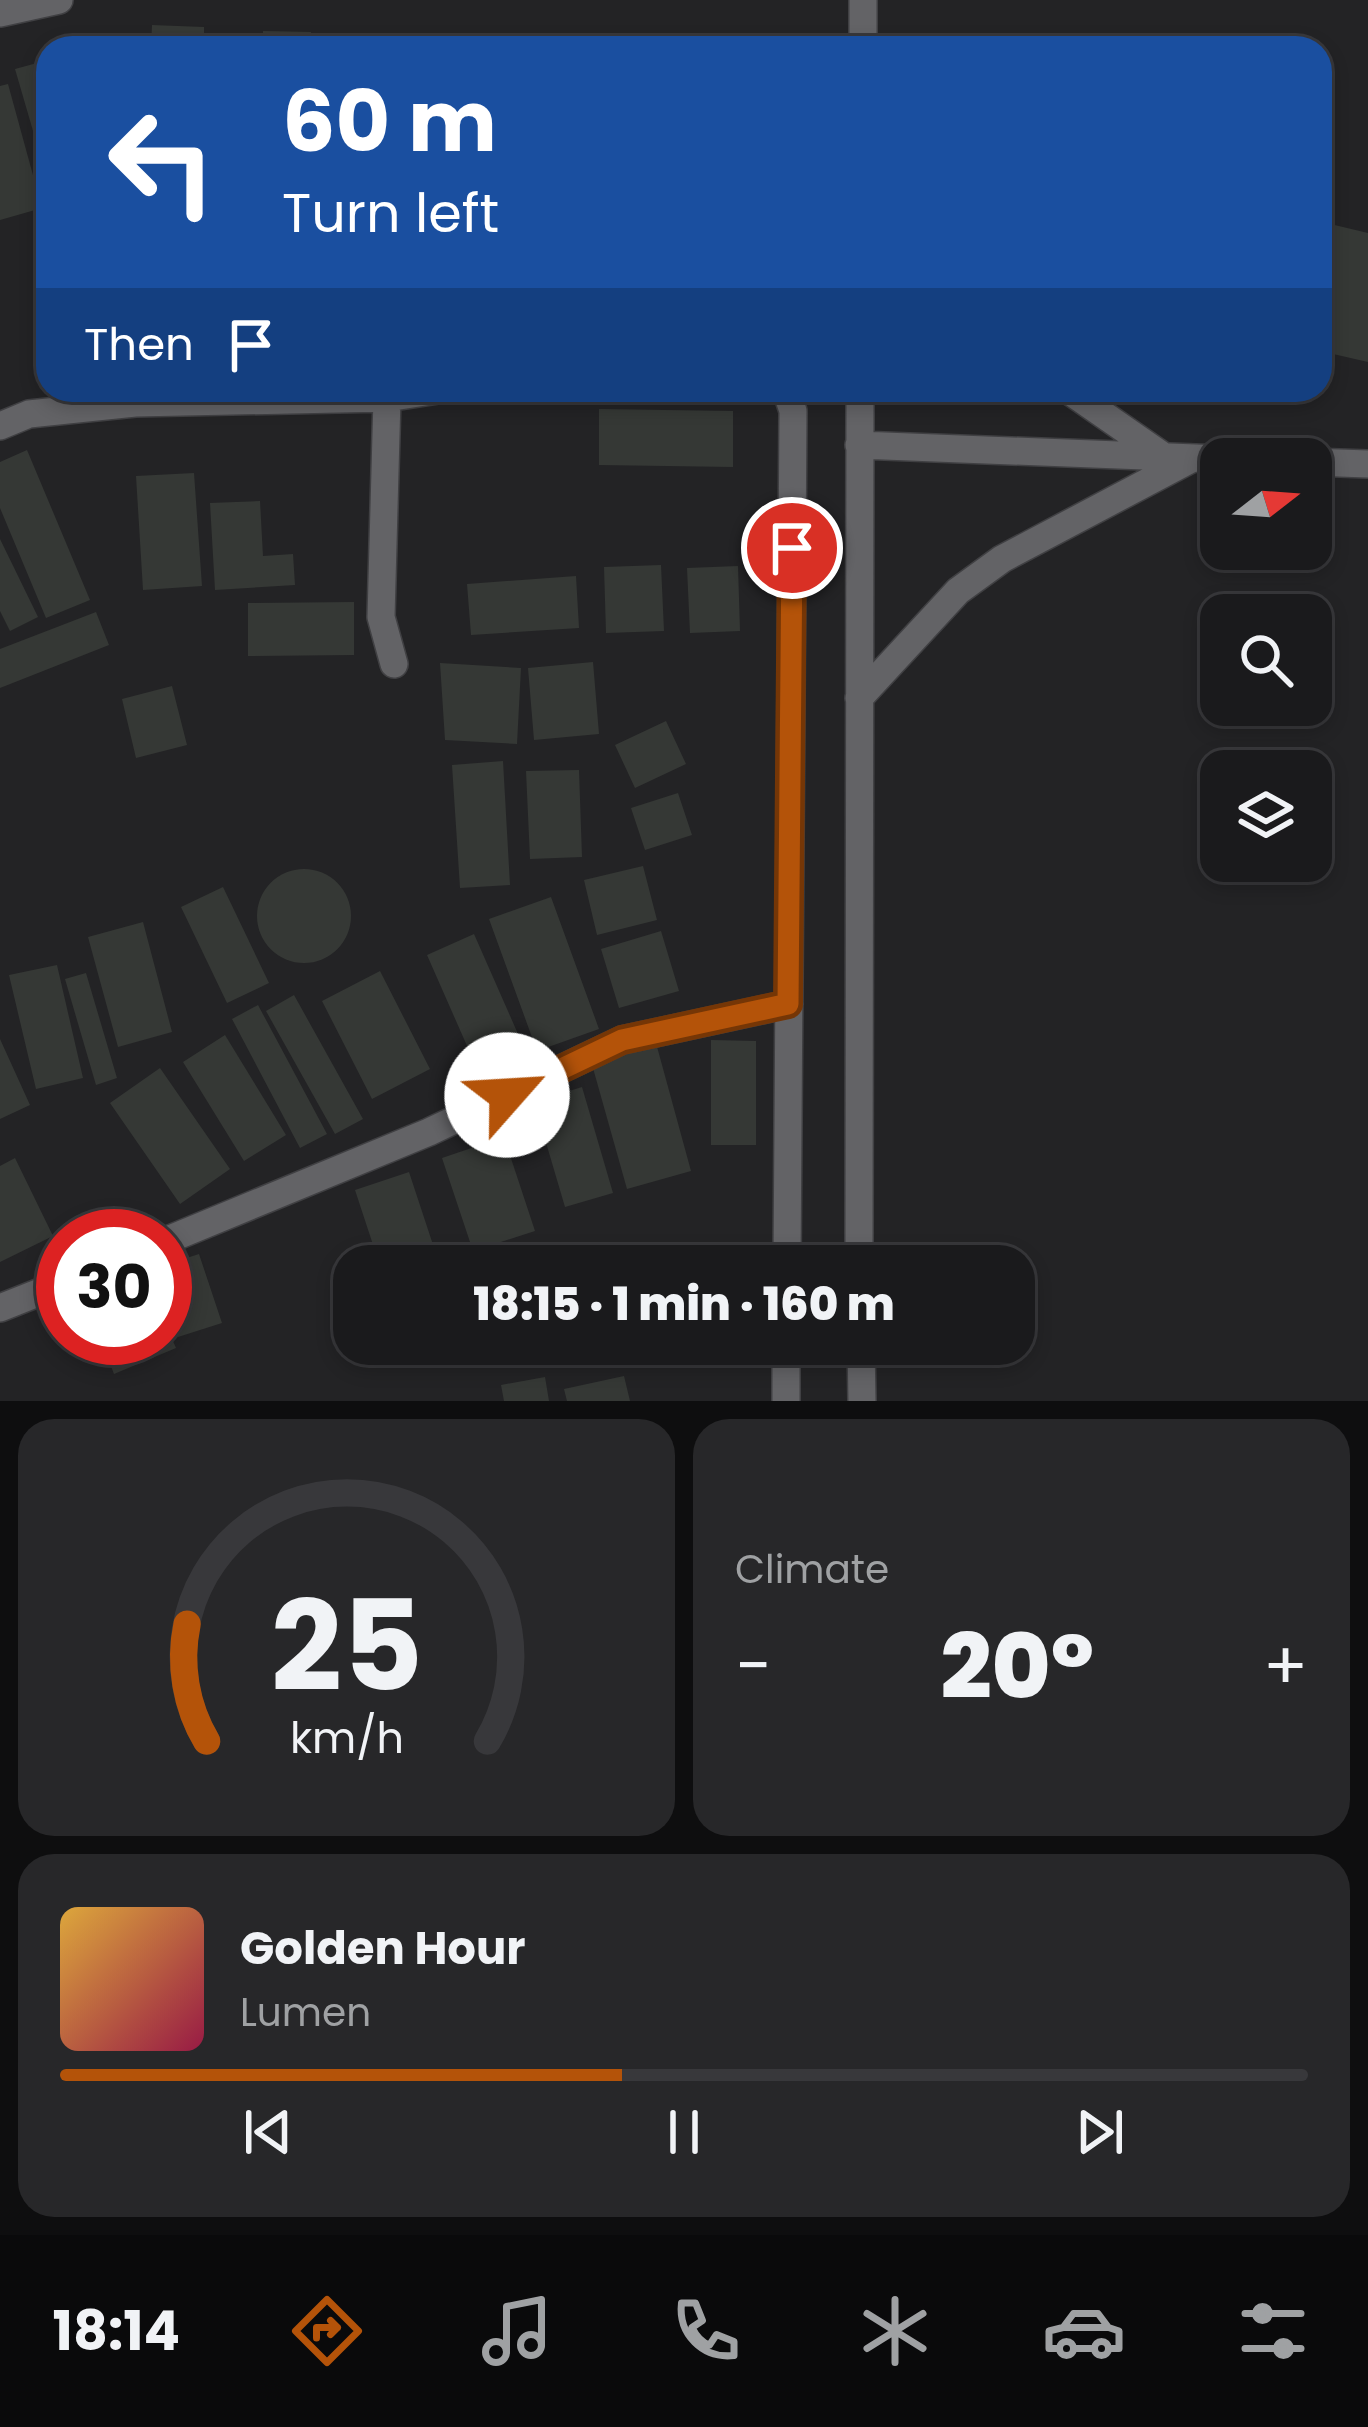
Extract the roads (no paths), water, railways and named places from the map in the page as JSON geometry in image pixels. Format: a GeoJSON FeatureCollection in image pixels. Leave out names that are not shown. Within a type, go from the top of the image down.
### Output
{"type":"FeatureCollection","features":[{"type":"Feature","properties":{"kind":"street"},"geometry":{"type":"LineString","coordinates":[[0,13],[58,0]]}},
{"type":"Feature","properties":{"kind":"street"},"geometry":{"type":"LineString","coordinates":[[862,36],[863,0]]}},
{"type":"Feature","properties":{"kind":"street"},"geometry":{"type":"LineString","coordinates":[[0,426],[29,415],[185,402]]}},
{"type":"Feature","properties":{"kind":"street"},"geometry":{"type":"LineString","coordinates":[[387,402],[380,617],[394,664]]}},
{"type":"Feature","properties":{"kind":"street"},"geometry":{"type":"LineString","coordinates":[[787,1245],[790,402]]}},
{"type":"Feature","properties":{"kind":"street"},"geometry":{"type":"LineString","coordinates":[[859,1245],[860,402]]}},
{"type":"Feature","properties":{"kind":"street"},"geometry":{"type":"LineString","coordinates":[[1084,402],[1164,457]]}},
{"type":"Feature","properties":{"kind":"street"},"geometry":{"type":"LineString","coordinates":[[859,445],[1200,459]]}},
{"type":"Feature","properties":{"kind":"street"},"geometry":{"type":"LineString","coordinates":[[859,698],[958,591],[1002,559],[1200,462]]}},
{"type":"Feature","properties":{"kind":"street"},"geometry":{"type":"LineString","coordinates":[[1332,463],[1368,464]]}},
{"type":"Feature","properties":{"kind":"street"},"geometry":{"type":"LineString","coordinates":[[192,1229],[429,1132],[622,1040],[788,1004]]}},
{"type":"Feature","properties":{"kind":"street"},"geometry":{"type":"LineString","coordinates":[[0,1309],[36,1294]]}},
{"type":"Feature","properties":{"kind":"street"},"geometry":{"type":"LineString","coordinates":[[786,1365],[786,1401]]}},
{"type":"Feature","properties":{"kind":"street"},"geometry":{"type":"LineString","coordinates":[[861,1365],[862,1401]]}}]}
